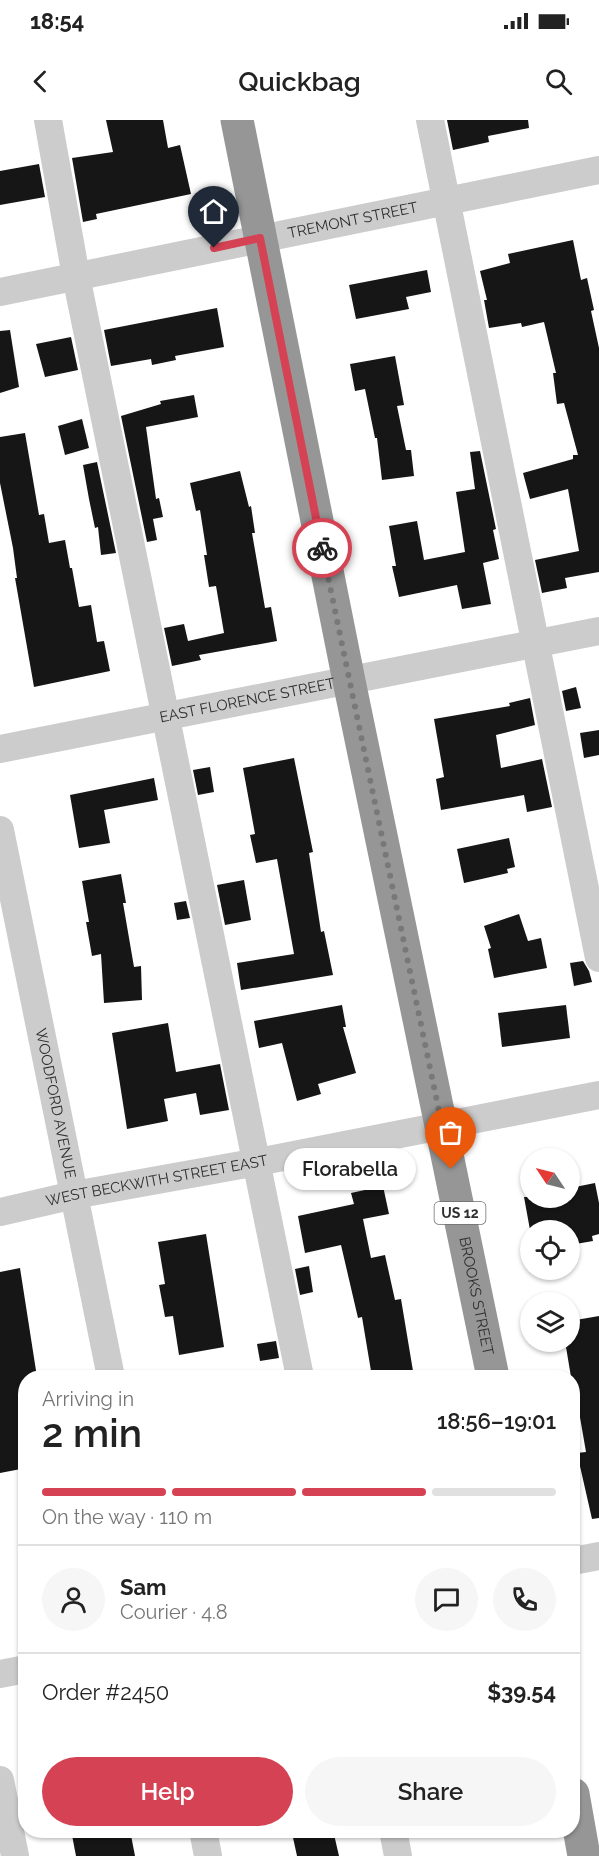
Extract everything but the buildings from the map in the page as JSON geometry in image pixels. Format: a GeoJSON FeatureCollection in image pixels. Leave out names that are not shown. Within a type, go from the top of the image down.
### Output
{"type":"FeatureCollection","features":[{"type":"Feature","properties":{"kind":"highway","name":"BROOKS STREET"},"geometry":{"type":"LineString","coordinates":[[237,120],[349,681],[492,1370]]}},
{"type":"Feature","properties":{"kind":"highway"},"geometry":{"type":"LineString","coordinates":[[580,1833],[584,1856]]}},
{"type":"Feature","properties":{"kind":"street"},"geometry":{"type":"LineString","coordinates":[[48,120],[76,276],[299,1370]]}},
{"type":"Feature","properties":{"kind":"street"},"geometry":{"type":"LineString","coordinates":[[430,120],[599,958]]}},
{"type":"Feature","properties":{"kind":"street","name":"TREMONT STREET"},"geometry":{"type":"LineString","coordinates":[[0,292],[599,170]]}},
{"type":"Feature","properties":{"kind":"street","name":"EAST FLORENCE STREET"},"geometry":{"type":"LineString","coordinates":[[0,749],[599,630]]}},
{"type":"Feature","properties":{"kind":"street","name":"WOODFORD AVENUE"},"geometry":{"type":"LineString","coordinates":[[0,830],[110,1370]]}},
{"type":"Feature","properties":{"kind":"street","name":"WEST BECKWITH STREET EAST"},"geometry":{"type":"LineString","coordinates":[[0,1212],[74,1195],[258,1162],[599,1095]]}},
{"type":"Feature","properties":{"kind":"street"},"geometry":{"type":"LineString","coordinates":[[580,1560],[599,1556]]}},
{"type":"Feature","properties":{"kind":"street"},"geometry":{"type":"LineString","coordinates":[[0,1674],[18,1671]]}},
{"type":"Feature","properties":{"kind":"street"},"geometry":{"type":"LineString","coordinates":[[0,1780],[15,1856]]}},
{"type":"Feature","properties":{"kind":"street"},"geometry":{"type":"LineString","coordinates":[[205,1838],[208,1856]]}},
{"type":"Feature","properties":{"kind":"street"},"geometry":{"type":"LineString","coordinates":[[395,1838],[398,1856]]}},
{"type":"Feature","properties":{"kind":"way so far"},"geometry":{"type":"LineString","coordinates":[[322,548],[451,1169]]}},
{"type":"Feature","properties":{"kind":"place","name":"Florabella"},"geometry":{"type":"Point","coordinates":[451,1169]}},
{"type":"Feature","properties":{"kind":"route"},"geometry":{"type":"LineString","coordinates":[[214,248],[260,238],[322,548]]}}]}
